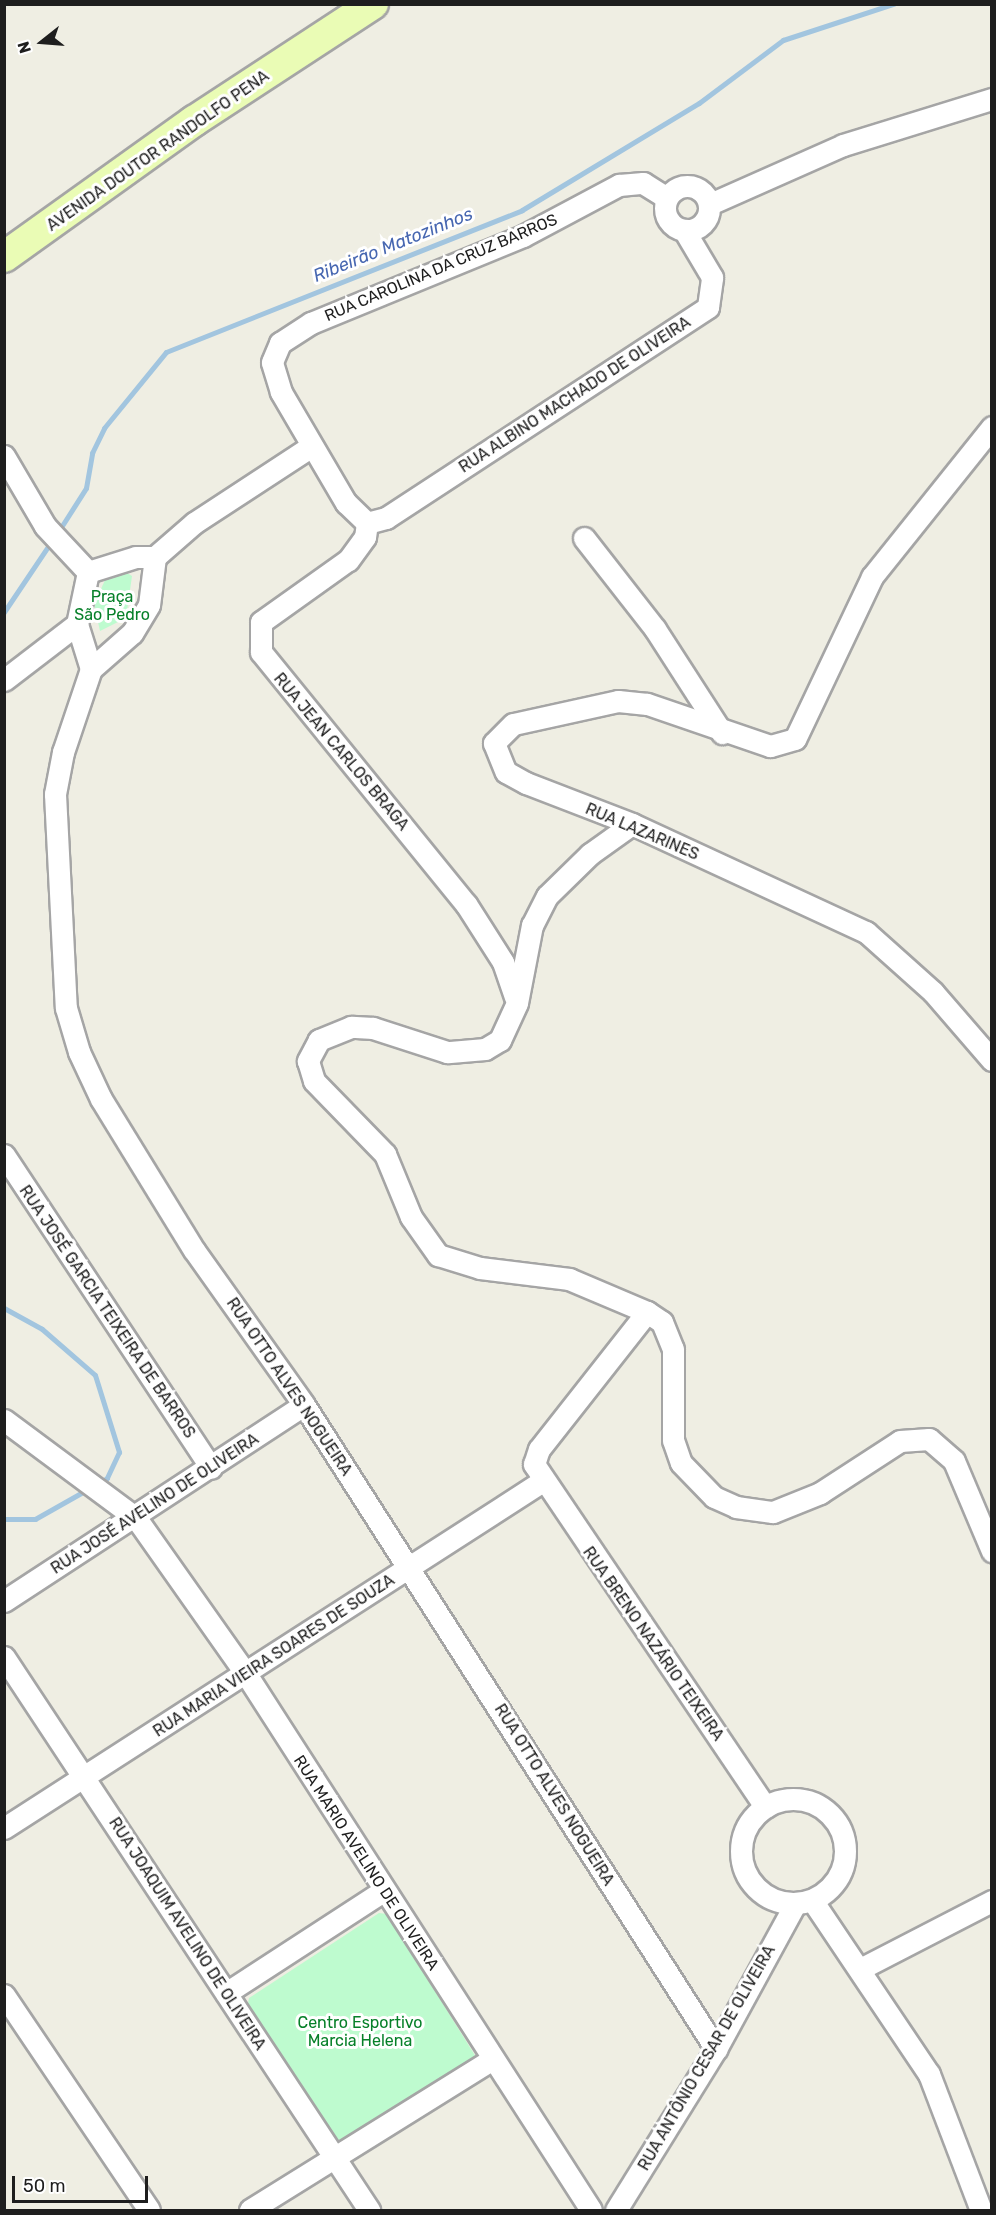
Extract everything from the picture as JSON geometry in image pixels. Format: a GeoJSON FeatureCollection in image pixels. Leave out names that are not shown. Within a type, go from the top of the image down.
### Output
{"type":"FeatureCollection","features":[{"type":"Feature","properties":{"kind":"main road","name":"AVENIDA DOUTOR RANDOLFO PENA"},"geometry":{"type":"LineString","coordinates":[[4,257],[194,121],[373,4]]}},
{"type":"Feature","properties":{"kind":"street"},"geometry":{"type":"LineString","coordinates":[[710,204],[843,145],[992,99]]}},
{"type":"Feature","properties":{"kind":"street","name":"RUA CAROLINA DA CRUZ BARROS"},"geometry":{"type":"LineString","coordinates":[[310,447],[273,372],[280,343],[311,323],[523,236],[619,185],[642,183],[667,198]]}},
{"type":"Feature","properties":{"kind":"street"},"geometry":{"type":"LineString","coordinates":[[690,185],[703,191],[710,204],[704,224],[684,230],[668,218],[667,198],[676,188],[690,185]]}},
{"type":"Feature","properties":{"kind":"street","name":"RUA ALBINO MACHADO DE OLIVEIRA"},"geometry":{"type":"LineString","coordinates":[[367,523],[386,518],[708,306],[712,277],[684,230]]}},
{"type":"Feature","properties":{"kind":"street","name":"RUA LAZARINES"},"geometry":{"type":"LineString","coordinates":[[992,427],[872,577],[795,739],[770,746],[722,733],[680,714],[618,701],[513,724],[494,743],[496,758],[516,778],[632,824],[866,932],[933,992],[992,1060]]}},
{"type":"Feature","properties":{"kind":"street"},"geometry":{"type":"LineString","coordinates":[[88,572],[136,557],[155,557],[202,517],[310,447],[346,503],[367,523]]}},
{"type":"Feature","properties":{"kind":"street"},"geometry":{"type":"LineString","coordinates":[[4,456],[45,526],[88,572]]}},
{"type":"Feature","properties":{"kind":"street","name":"RUA JEAN CARLOS BRAGA"},"geometry":{"type":"LineString","coordinates":[[367,523],[365,537],[348,560],[261,622],[261,652],[466,904],[502,962],[517,1003]]}},
{"type":"Feature","properties":{"kind":"street"},"geometry":{"type":"LineString","coordinates":[[584,538],[655,629],[722,733]]}},
{"type":"Feature","properties":{"kind":"street"},"geometry":{"type":"LineString","coordinates":[[88,572],[77,624],[91,669],[132,633],[149,605],[155,557]]}},
{"type":"Feature","properties":{"kind":"street"},"geometry":{"type":"LineString","coordinates":[[4,680],[77,624]]}},
{"type":"Feature","properties":{"kind":"street","name":"RUA OTTO ALVES NOGUEIRA"},"geometry":{"type":"LineString","coordinates":[[91,669],[63,752],[55,794],[66,1008],[79,1052],[188,1240],[304,1405],[716,2049]]}},
{"type":"Feature","properties":{"kind":"street"},"geometry":{"type":"LineString","coordinates":[[632,824],[547,896],[522,960],[517,1003],[500,1040],[485,1049],[447,1052],[373,1028],[351,1027],[319,1040],[310,1050],[309,1071],[385,1154],[411,1217],[438,1255],[480,1268],[569,1279],[647,1312],[662,1322],[673,1349],[673,1440],[681,1463],[714,1497],[736,1507],[773,1512],[820,1493],[900,1442],[929,1439],[954,1461],[992,1551]]}},
{"type":"Feature","properties":{"kind":"street","name":"RUA JOSÉ GARCIA TEIXEIRA DE BARROS"},"geometry":{"type":"LineString","coordinates":[[4,1155],[211,1468]]}},
{"type":"Feature","properties":{"kind":"street"},"geometry":{"type":"LineString","coordinates":[[541,1482],[534,1464],[539,1449],[647,1312]]}},
{"type":"Feature","properties":{"kind":"street","name":"RUA JOSÉ AVELINO DE OLIVEIRA"},"geometry":{"type":"LineString","coordinates":[[4,1601],[136,1518],[304,1405]]}},
{"type":"Feature","properties":{"kind":"street","name":"RUA MARIO AVELINO DE OLIVEIRA"},"geometry":{"type":"LineString","coordinates":[[5,1422],[105,1492],[136,1518],[246,1674],[383,1891],[591,2211]]}},
{"type":"Feature","properties":{"kind":"street","name":"RUA MARIA VIEIRA SOARES DE SOUZA"},"geometry":{"type":"LineString","coordinates":[[4,1828],[84,1779],[541,1482]]}},
{"type":"Feature","properties":{"kind":"street","name":"RUA BRENO NAZÁRIO TEIXEIRA"},"geometry":{"type":"LineString","coordinates":[[541,1482],[765,1807]]}},
{"type":"Feature","properties":{"kind":"street","name":"RUA JOAQUIM AVELINO DE OLIVEIRA"},"geometry":{"type":"LineString","coordinates":[[4,1657],[369,2211]]}},
{"type":"Feature","properties":{"kind":"street"},"geometry":{"type":"LineString","coordinates":[[799,1799],[823,1809],[840,1828],[845,1844],[841,1870],[827,1892],[803,1902],[763,1894],[743,1866],[744,1833],[765,1807],[799,1799]]}},
{"type":"Feature","properties":{"kind":"street"},"geometry":{"type":"LineString","coordinates":[[226,1993],[383,1891]]}},
{"type":"Feature","properties":{"kind":"street"},"geometry":{"type":"LineString","coordinates":[[862,1968],[992,1901]]}},
{"type":"Feature","properties":{"kind":"street"},"geometry":{"type":"LineString","coordinates":[[803,1902],[862,1968],[929,2074],[981,2211]]}},
{"type":"Feature","properties":{"kind":"street","name":"RUA ANTÔNIO CESAR DE OLIVEIRA"},"geometry":{"type":"LineString","coordinates":[[616,2211],[803,1902]]}},
{"type":"Feature","properties":{"kind":"street"},"geometry":{"type":"LineString","coordinates":[[4,1995],[149,2211]]}},
{"type":"Feature","properties":{"kind":"street"},"geometry":{"type":"LineString","coordinates":[[250,2211],[493,2059]]}},
{"type":"Feature","properties":{"kind":"green space","name":"Praça São Pedro"},"geometry":{"type":"Polygon","coordinates":[[[122,570],[132,576],[126,618],[100,631],[94,604],[106,578],[122,570]]]}},
{"type":"Feature","properties":{"kind":"green space","name":"Centro Esportivo Marcia Helena"},"geometry":{"type":"Polygon","coordinates":[[[379,1913],[387,1914],[476,2057],[347,2146],[332,2145],[246,2014],[249,1998],[379,1913]]]}},
{"type":"Feature","properties":{"kind":"waterway","name":"Ribeirão Matozinhos"},"geometry":{"type":"LineString","coordinates":[[58,532],[86,488],[92,453],[104,428],[166,352],[522,210],[699,103],[783,40],[893,4]]}},
{"type":"Feature","properties":{"kind":"waterway","name":"Ribeirão Matozinhos"},"geometry":{"type":"LineString","coordinates":[[4,612],[53,539]]}},
{"type":"Feature","properties":{"kind":"waterway","name":"Ribeirão Matozinhos"},"geometry":{"type":"LineString","coordinates":[[4,1308],[42,1329],[95,1375],[119,1452],[107,1478],[99,1483]]}},
{"type":"Feature","properties":{"kind":"waterway","name":"Ribeirão Matozinhos"},"geometry":{"type":"LineString","coordinates":[[4,1519],[35,1519],[88,1489]]}}]}
